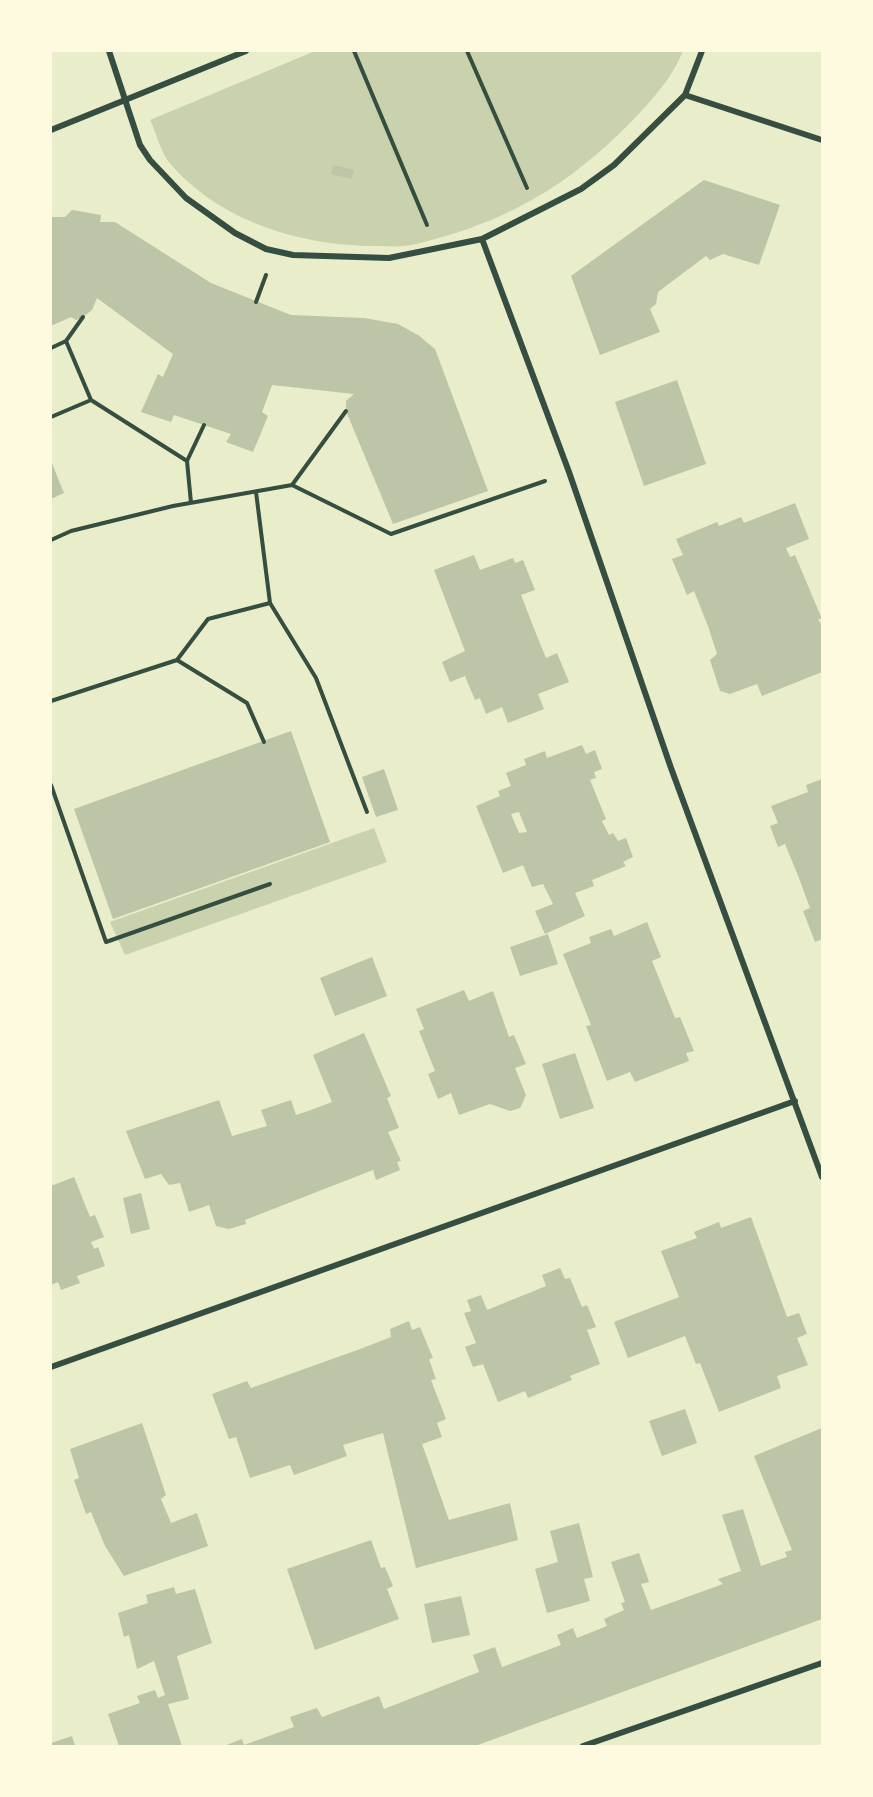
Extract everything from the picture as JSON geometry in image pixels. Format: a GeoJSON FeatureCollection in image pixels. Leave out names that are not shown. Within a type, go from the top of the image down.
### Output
{"type":"FeatureCollection","features":[{"type":"Feature","properties":{"kind":"street"},"geometry":{"type":"LineString","coordinates":[[109,51],[140,145],[150,160],[186,198],[235,233],[256,244],[293,255],[379,258],[482,239],[581,189],[614,165],[685,95],[702,51]]}},
{"type":"Feature","properties":{"kind":"street"},"geometry":{"type":"LineString","coordinates":[[51,130],[125,102],[246,51]]}},
{"type":"Feature","properties":{"kind":"street"},"geometry":{"type":"LineString","coordinates":[[685,95],[822,140]]}},
{"type":"Feature","properties":{"kind":"street"},"geometry":{"type":"LineString","coordinates":[[482,239],[569,472],[671,768],[822,1177]]}},
{"type":"Feature","properties":{"kind":"street"},"geometry":{"type":"LineString","coordinates":[[51,1367],[795,1101]]}},
{"type":"Feature","properties":{"kind":"street"},"geometry":{"type":"LineString","coordinates":[[583,1746],[822,1663]]}},
{"type":"Feature","properties":{"kind":"path"},"geometry":{"type":"LineString","coordinates":[[354,51],[437,249]]}},
{"type":"Feature","properties":{"kind":"path"},"geometry":{"type":"LineString","coordinates":[[467,51],[538,211]]}},
{"type":"Feature","properties":{"kind":"path"},"geometry":{"type":"LineString","coordinates":[[256,302],[264,283]]}},
{"type":"Feature","properties":{"kind":"path"},"geometry":{"type":"LineString","coordinates":[[51,348],[66,341],[83,316]]}},
{"type":"Feature","properties":{"kind":"path"},"geometry":{"type":"LineString","coordinates":[[66,341],[91,400],[187,461]]}},
{"type":"Feature","properties":{"kind":"path"},"geometry":{"type":"LineString","coordinates":[[51,417],[91,400]]}},
{"type":"Feature","properties":{"kind":"path"},"geometry":{"type":"LineString","coordinates":[[292,485],[346,411]]}},
{"type":"Feature","properties":{"kind":"path"},"geometry":{"type":"LineString","coordinates":[[191,503],[187,461],[204,425]]}},
{"type":"Feature","properties":{"kind":"path"},"geometry":{"type":"LineString","coordinates":[[51,540],[71,531],[191,503],[292,485],[391,534],[569,472]]}},
{"type":"Feature","properties":{"kind":"path"},"geometry":{"type":"LineString","coordinates":[[256,492],[270,603],[316,678],[367,812]]}},
{"type":"Feature","properties":{"kind":"path"},"geometry":{"type":"LineString","coordinates":[[51,702],[177,660],[208,619],[270,603]]}},
{"type":"Feature","properties":{"kind":"path"},"geometry":{"type":"LineString","coordinates":[[177,660],[247,703],[264,741]]}},
{"type":"Feature","properties":{"kind":"path"},"geometry":{"type":"LineString","coordinates":[[51,785],[106,942],[270,884]]}},
{"type":"Feature","properties":{"kind":"green space"},"geometry":{"type":"Polygon","coordinates":[[[315,51],[683,51],[668,79],[640,112],[609,144],[559,183],[505,214],[476,226],[412,245],[396,246],[322,242],[264,227],[237,215],[188,182],[168,161],[160,146],[150,120],[315,51]]]}},
{"type":"Feature","properties":{"kind":"green space"},"geometry":{"type":"Polygon","coordinates":[[[374,828],[387,862],[125,955],[110,922],[374,828]]]}},
{"type":"Feature","properties":{"kind":"building"},"geometry":{"type":"Polygon","coordinates":[[[333,165],[354,170],[352,179],[331,174],[333,165]]]}},
{"type":"Feature","properties":{"kind":"building"},"geometry":{"type":"Polygon","coordinates":[[[704,180],[780,205],[759,265],[723,254],[710,260],[706,256],[658,292],[656,304],[650,309],[660,332],[600,355],[571,276],[704,180]]]}},
{"type":"Feature","properties":{"kind":"building"},"geometry":{"type":"Polygon","coordinates":[[[72,210],[101,215],[100,222],[115,222],[211,283],[291,315],[364,318],[398,324],[418,335],[435,349],[488,491],[393,524],[346,411],[346,401],[354,394],[272,385],[262,412],[268,416],[253,452],[226,442],[231,434],[174,415],[171,422],[141,412],[158,374],[163,377],[173,354],[97,298],[92,310],[83,317],[76,320],[71,317],[51,326],[51,217],[65,217],[72,210]]]}},
{"type":"Feature","properties":{"kind":"building"},"geometry":{"type":"Polygon","coordinates":[[[677,380],[706,464],[644,486],[615,402],[677,380]]]}},
{"type":"Feature","properties":{"kind":"building"},"geometry":{"type":"Polygon","coordinates":[[[51,461],[64,493],[51,499],[51,461]]]}},
{"type":"Feature","properties":{"kind":"building"},"geometry":{"type":"Polygon","coordinates":[[[795,503],[809,539],[786,548],[790,557],[795,555],[822,619],[818,619],[822,626],[822,672],[762,696],[757,684],[730,694],[720,691],[710,660],[717,654],[708,626],[694,591],[687,595],[672,559],[683,555],[676,539],[717,522],[719,526],[741,517],[744,523],[795,503]]]}},
{"type":"Feature","properties":{"kind":"building"},"geometry":{"type":"Polygon","coordinates":[[[474,555],[480,570],[513,558],[515,563],[523,560],[535,590],[521,595],[546,658],[557,653],[569,682],[538,694],[544,709],[508,723],[502,707],[486,714],[480,698],[475,700],[465,676],[450,682],[442,662],[465,651],[434,570],[474,555]]]}},
{"type":"Feature","properties":{"kind":"building"},"geometry":{"type":"Polygon","coordinates":[[[291,731],[330,842],[113,919],[74,809],[291,731]]]}},
{"type":"Feature","properties":{"kind":"building"},"geometry":{"type":"Polygon","coordinates":[[[582,745],[586,754],[595,750],[602,769],[594,772],[596,778],[590,780],[606,819],[602,821],[609,835],[613,833],[618,841],[626,838],[633,857],[623,862],[626,866],[592,880],[594,886],[575,893],[585,916],[545,934],[535,911],[553,904],[543,884],[532,887],[523,865],[503,873],[476,806],[500,796],[498,791],[511,786],[506,773],[526,765],[524,759],[545,751],[547,758],[582,745]],[[519,812],[511,814],[519,833],[527,832],[519,812]]]}},
{"type":"Feature","properties":{"kind":"building"},"geometry":{"type":"Polygon","coordinates":[[[384,769],[398,810],[376,817],[362,777],[384,769]]]}},
{"type":"Feature","properties":{"kind":"building"},"geometry":{"type":"Polygon","coordinates":[[[822,779],[822,939],[815,942],[803,911],[810,908],[799,878],[785,844],[778,847],[770,826],[778,823],[771,806],[808,792],[806,785],[822,779]]]}},
{"type":"Feature","properties":{"kind":"building"},"geometry":{"type":"Polygon","coordinates":[[[647,922],[661,957],[652,961],[675,1018],[680,1017],[694,1051],[686,1053],[689,1061],[635,1082],[630,1072],[607,1081],[586,1026],[591,1025],[563,954],[591,943],[589,937],[611,929],[614,936],[647,922]]]}},
{"type":"Feature","properties":{"kind":"building"},"geometry":{"type":"Polygon","coordinates":[[[548,934],[558,964],[520,976],[510,947],[548,934]]]}},
{"type":"Feature","properties":{"kind":"building"},"geometry":{"type":"Polygon","coordinates":[[[372,957],[387,996],[335,1016],[320,978],[372,957]]]}},
{"type":"Feature","properties":{"kind":"building"},"geometry":{"type":"Polygon","coordinates":[[[464,990],[469,1001],[493,991],[509,1037],[514,1035],[526,1064],[515,1068],[526,1095],[520,1108],[510,1111],[490,1104],[459,1115],[451,1093],[438,1099],[428,1074],[435,1071],[419,1031],[424,1029],[416,1009],[464,990]]]}},
{"type":"Feature","properties":{"kind":"building"},"geometry":{"type":"Polygon","coordinates":[[[364,1033],[391,1096],[387,1098],[399,1128],[388,1132],[401,1161],[397,1162],[400,1170],[376,1180],[373,1170],[245,1220],[246,1224],[229,1229],[216,1226],[209,1205],[189,1212],[180,1183],[169,1185],[161,1174],[145,1179],[126,1131],[219,1100],[232,1136],[267,1126],[261,1110],[291,1100],[296,1115],[332,1102],[313,1055],[364,1033]]]}},
{"type":"Feature","properties":{"kind":"building"},"geometry":{"type":"Polygon","coordinates":[[[575,1053],[594,1108],[560,1119],[542,1064],[575,1053]]]}},
{"type":"Feature","properties":{"kind":"building"},"geometry":{"type":"Polygon","coordinates":[[[74,1177],[90,1217],[95,1215],[104,1237],[91,1242],[94,1249],[98,1247],[105,1266],[77,1276],[80,1283],[61,1290],[58,1282],[51,1285],[51,1186],[74,1177]]]}},
{"type":"Feature","properties":{"kind":"building"},"geometry":{"type":"Polygon","coordinates":[[[141,1193],[150,1229],[131,1234],[123,1198],[141,1193]]]}},
{"type":"Feature","properties":{"kind":"building"},"geometry":{"type":"Polygon","coordinates":[[[751,1217],[787,1317],[799,1313],[807,1334],[797,1338],[808,1365],[777,1376],[781,1388],[719,1412],[700,1363],[696,1364],[685,1336],[628,1358],[614,1322],[679,1297],[661,1251],[697,1238],[694,1232],[719,1222],[721,1228],[751,1217]]]}},
{"type":"Feature","properties":{"kind":"building"},"geometry":{"type":"Polygon","coordinates":[[[560,1268],[565,1279],[570,1278],[582,1307],[587,1305],[596,1327],[587,1330],[600,1364],[570,1376],[572,1380],[528,1398],[525,1391],[498,1402],[483,1364],[473,1367],[465,1347],[476,1343],[464,1313],[471,1311],[467,1300],[481,1295],[487,1310],[546,1286],[542,1275],[560,1268]]]}},
{"type":"Feature","properties":{"kind":"building"},"geometry":{"type":"Polygon","coordinates":[[[409,1321],[412,1330],[420,1327],[433,1358],[429,1359],[436,1379],[431,1380],[446,1419],[437,1423],[442,1437],[422,1444],[449,1520],[510,1503],[518,1540],[416,1568],[383,1433],[343,1445],[347,1456],[294,1475],[290,1465],[250,1478],[236,1437],[229,1439],[212,1394],[247,1381],[251,1388],[363,1348],[391,1337],[390,1329],[409,1321]]]}},
{"type":"Feature","properties":{"kind":"building"},"geometry":{"type":"Polygon","coordinates":[[[685,1409],[697,1443],[662,1456],[649,1421],[685,1409]]]}},
{"type":"Feature","properties":{"kind":"building"},"geometry":{"type":"Polygon","coordinates":[[[142,1423],[166,1495],[161,1499],[171,1523],[197,1513],[208,1546],[124,1576],[105,1546],[91,1512],[86,1514],[74,1480],[79,1478],[70,1449],[142,1423]]]}},
{"type":"Feature","properties":{"kind":"building"},"geometry":{"type":"Polygon","coordinates":[[[822,1428],[822,1619],[475,1746],[224,1746],[242,1739],[244,1745],[294,1727],[290,1717],[317,1708],[322,1717],[379,1696],[384,1709],[479,1672],[473,1655],[495,1647],[502,1667],[561,1645],[557,1635],[573,1628],[577,1638],[607,1626],[604,1619],[624,1610],[621,1603],[625,1602],[611,1562],[639,1553],[649,1582],[641,1584],[651,1610],[723,1584],[718,1579],[741,1571],[722,1515],[743,1509],[761,1566],[787,1557],[785,1552],[792,1550],[754,1456],[822,1428]]]}},
{"type":"Feature","properties":{"kind":"building"},"geometry":{"type":"Polygon","coordinates":[[[579,1523],[593,1577],[584,1579],[590,1601],[547,1613],[535,1569],[558,1562],[550,1531],[579,1523]]]}},
{"type":"Feature","properties":{"kind":"building"},"geometry":{"type":"Polygon","coordinates":[[[371,1540],[381,1568],[385,1567],[393,1586],[387,1589],[399,1619],[315,1650],[287,1569],[371,1540]]]}},
{"type":"Feature","properties":{"kind":"building"},"geometry":{"type":"Polygon","coordinates":[[[174,1587],[176,1594],[195,1589],[212,1643],[177,1656],[189,1699],[168,1704],[182,1746],[119,1746],[108,1714],[140,1703],[137,1696],[155,1690],[158,1698],[165,1695],[154,1661],[137,1669],[129,1635],[124,1637],[118,1613],[148,1603],[146,1595],[174,1587]]]}},
{"type":"Feature","properties":{"kind":"building"},"geometry":{"type":"Polygon","coordinates":[[[461,1596],[470,1635],[432,1643],[424,1604],[461,1596]]]}},
{"type":"Feature","properties":{"kind":"building"},"geometry":{"type":"Polygon","coordinates":[[[72,1736],[75,1746],[53,1746],[51,1743],[72,1736]]]}}]}
